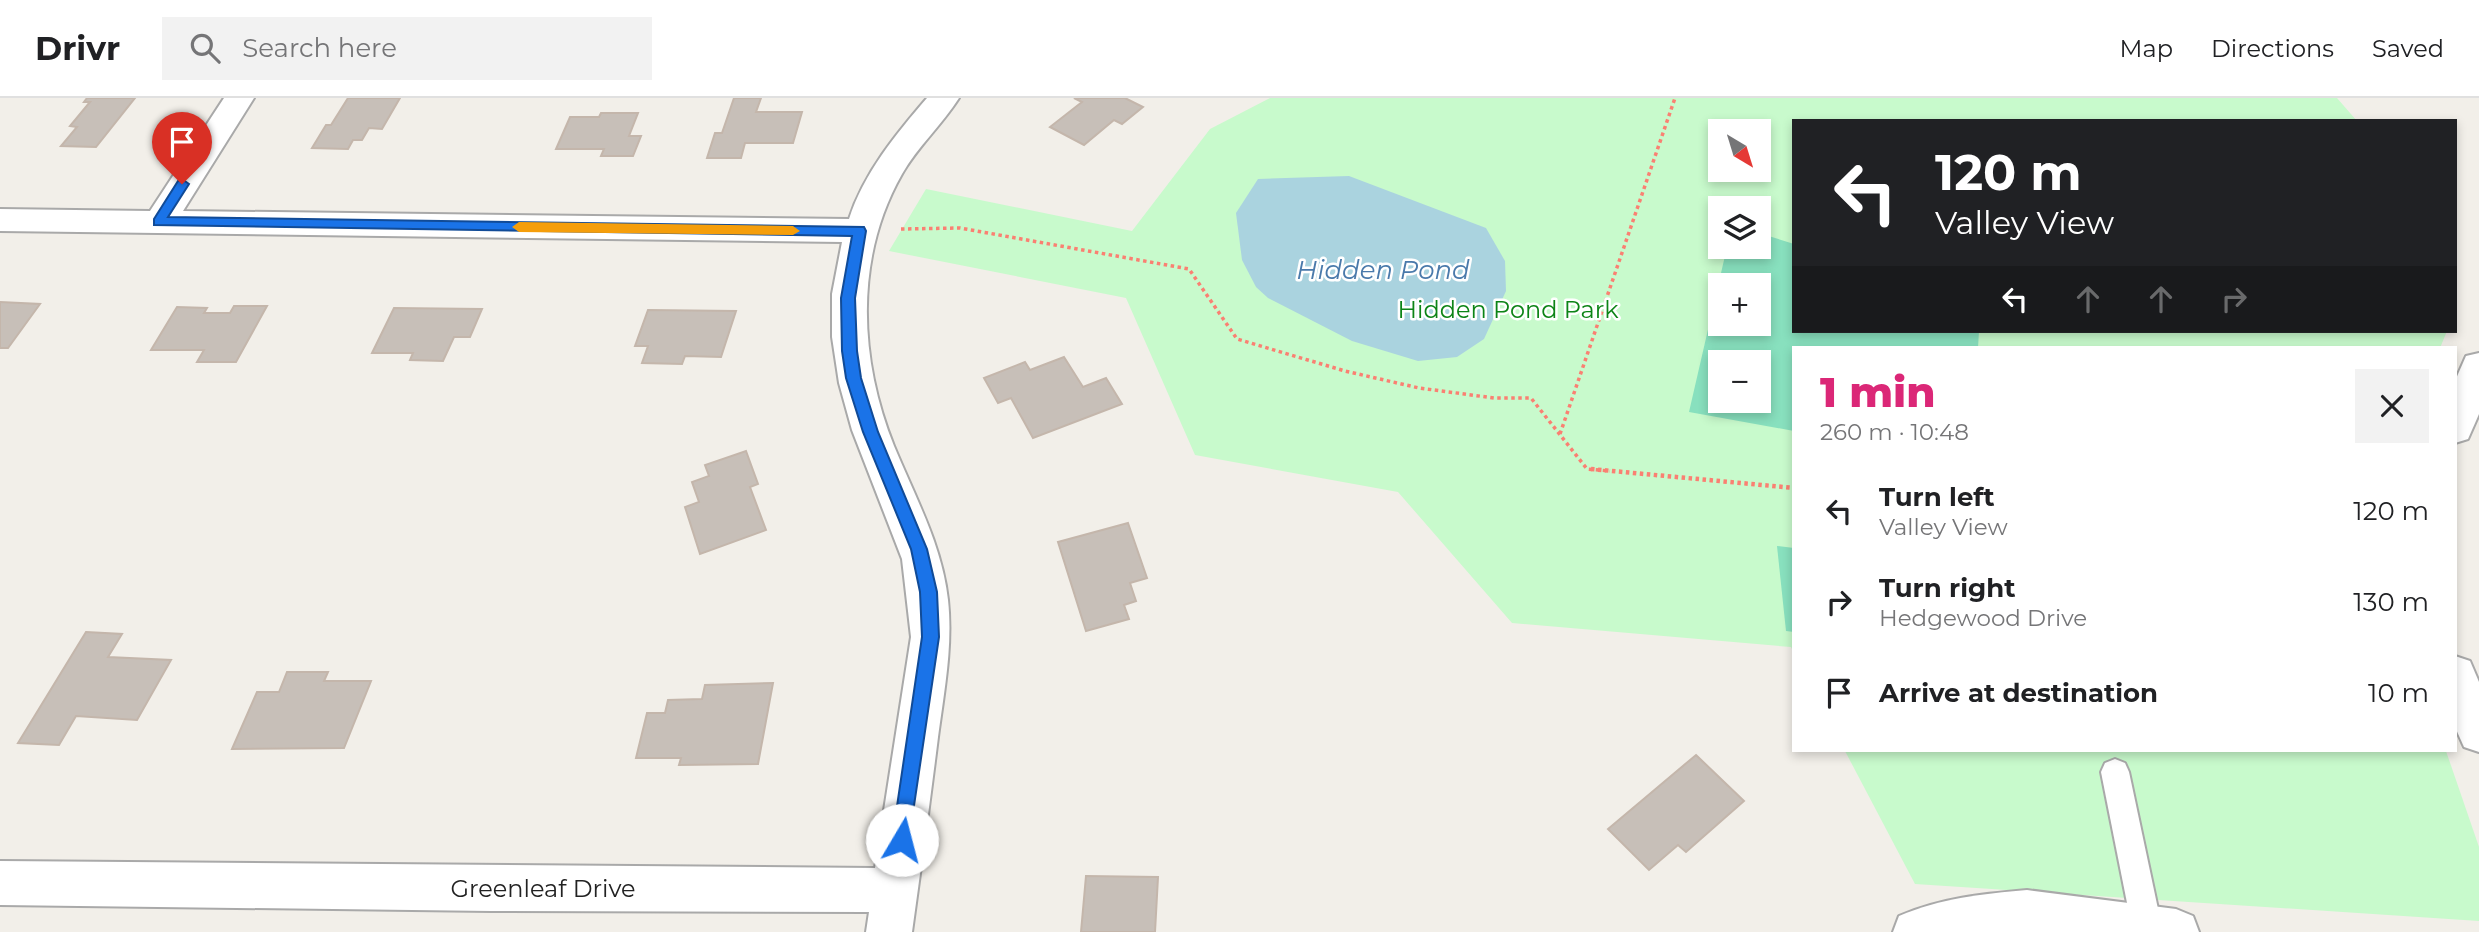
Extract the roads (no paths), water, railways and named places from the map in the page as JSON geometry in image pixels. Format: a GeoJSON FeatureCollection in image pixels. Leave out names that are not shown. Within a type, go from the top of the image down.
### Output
{"type":"FeatureCollection","features":[{"type":"Feature","properties":{"kind":"street"},"geometry":{"type":"LineString","coordinates":[[159,222],[239,98]]}},
{"type":"Feature","properties":{"kind":"street"},"geometry":{"type":"LineString","coordinates":[[892,911],[931,637],[930,614],[919,549],[871,432],[854,378],[849,351],[848,298],[859,231],[890,165],[920,123],[944,98]]}},
{"type":"Feature","properties":{"kind":"street"},"geometry":{"type":"LineString","coordinates":[[0,220],[859,231]]}},
{"type":"Feature","properties":{"kind":"street"},"geometry":{"type":"LineString","coordinates":[[2457,424],[2479,366]]}},
{"type":"Feature","properties":{"kind":"street"},"geometry":{"type":"LineString","coordinates":[[2457,679],[2479,733]]}},
{"type":"Feature","properties":{"kind":"street","name":"Greenleaf Drive"},"geometry":{"type":"LineString","coordinates":[[0,883],[191,885],[892,911]]}},
{"type":"Feature","properties":{"kind":"street"},"geometry":{"type":"LineString","coordinates":[[1916,932],[1955,919],[2027,913],[2162,930]]}},
{"type":"Feature","properties":{"kind":"lane"},"geometry":{"type":"LineString","coordinates":[[2115,772],[2162,930]]}},
{"type":"Feature","properties":{"kind":"water","name":"Hidden Pond"},"geometry":{"type":"Polygon","coordinates":[[[1349,176],[1486,228],[1505,261],[1506,291],[1484,339],[1457,357],[1418,361],[1352,341],[1268,298],[1256,287],[1242,260],[1236,213],[1258,179],[1349,176]]]}},
{"type":"Feature","properties":{"kind":"park label","name":"Hidden Pond Park"},"geometry":{"type":"Point","coordinates":[1508,310]}}]}
